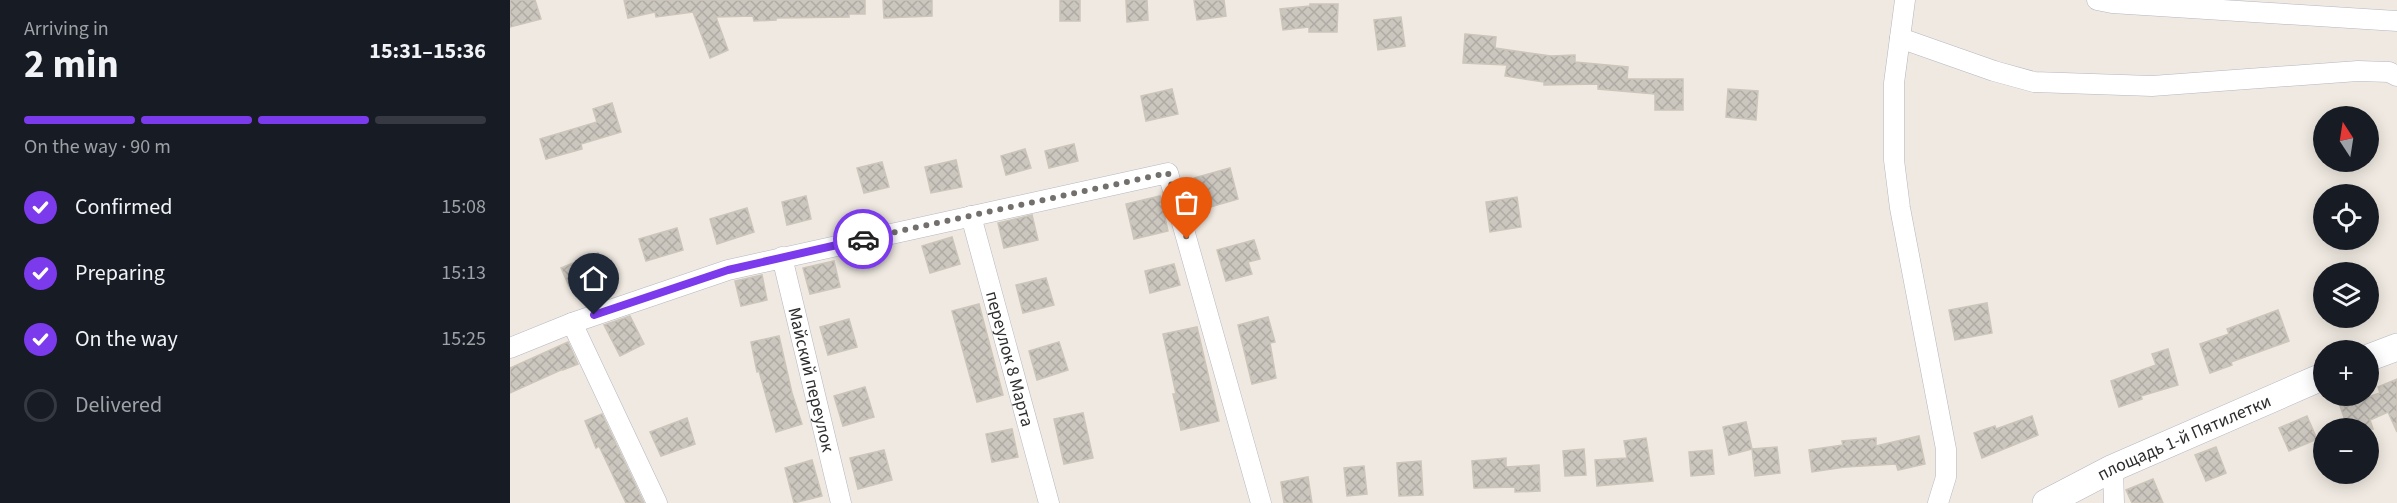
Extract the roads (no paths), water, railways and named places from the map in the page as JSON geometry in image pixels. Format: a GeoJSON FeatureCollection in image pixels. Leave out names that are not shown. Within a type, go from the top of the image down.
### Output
{"type":"FeatureCollection","features":[{"type":"Feature","properties":{"kind":"main road"},"geometry":{"type":"LineString","coordinates":[[2379,354],[2397,347]]}},
{"type":"Feature","properties":{"kind":"main road","name":"площадь 1-й Пятилетки"},"geometry":{"type":"LineString","coordinates":[[2046,503],[2113,468],[2313,380]]}},
{"type":"Feature","properties":{"kind":"street"},"geometry":{"type":"LineString","coordinates":[[1905,0],[1894,83],[1894,160],[1900,208],[1946,450],[1946,477],[1938,503]]}},
{"type":"Feature","properties":{"kind":"street"},"geometry":{"type":"LineString","coordinates":[[2097,0],[2112,3],[2397,21]]}},
{"type":"Feature","properties":{"kind":"street"},"geometry":{"type":"LineString","coordinates":[[1900,38],[1994,71],[2034,82],[2152,86],[2358,71],[2389,72],[2397,76]]}},
{"type":"Feature","properties":{"kind":"street"},"geometry":{"type":"LineString","coordinates":[[510,348],[572,323],[728,270],[782,256],[1168,173],[1261,503]]}},
{"type":"Feature","properties":{"kind":"street","name":"переулок 8 Марта"},"geometry":{"type":"LineString","coordinates":[[971,216],[1049,503]]}},
{"type":"Feature","properties":{"kind":"street","name":"Майский переулок"},"geometry":{"type":"LineString","coordinates":[[782,256],[841,503]]}},
{"type":"Feature","properties":{"kind":"street"},"geometry":{"type":"LineString","coordinates":[[572,323],[657,503]]}},
{"type":"Feature","properties":{"kind":"street"},"geometry":{"type":"LineString","coordinates":[[2113,468],[2114,503]]}}]}
